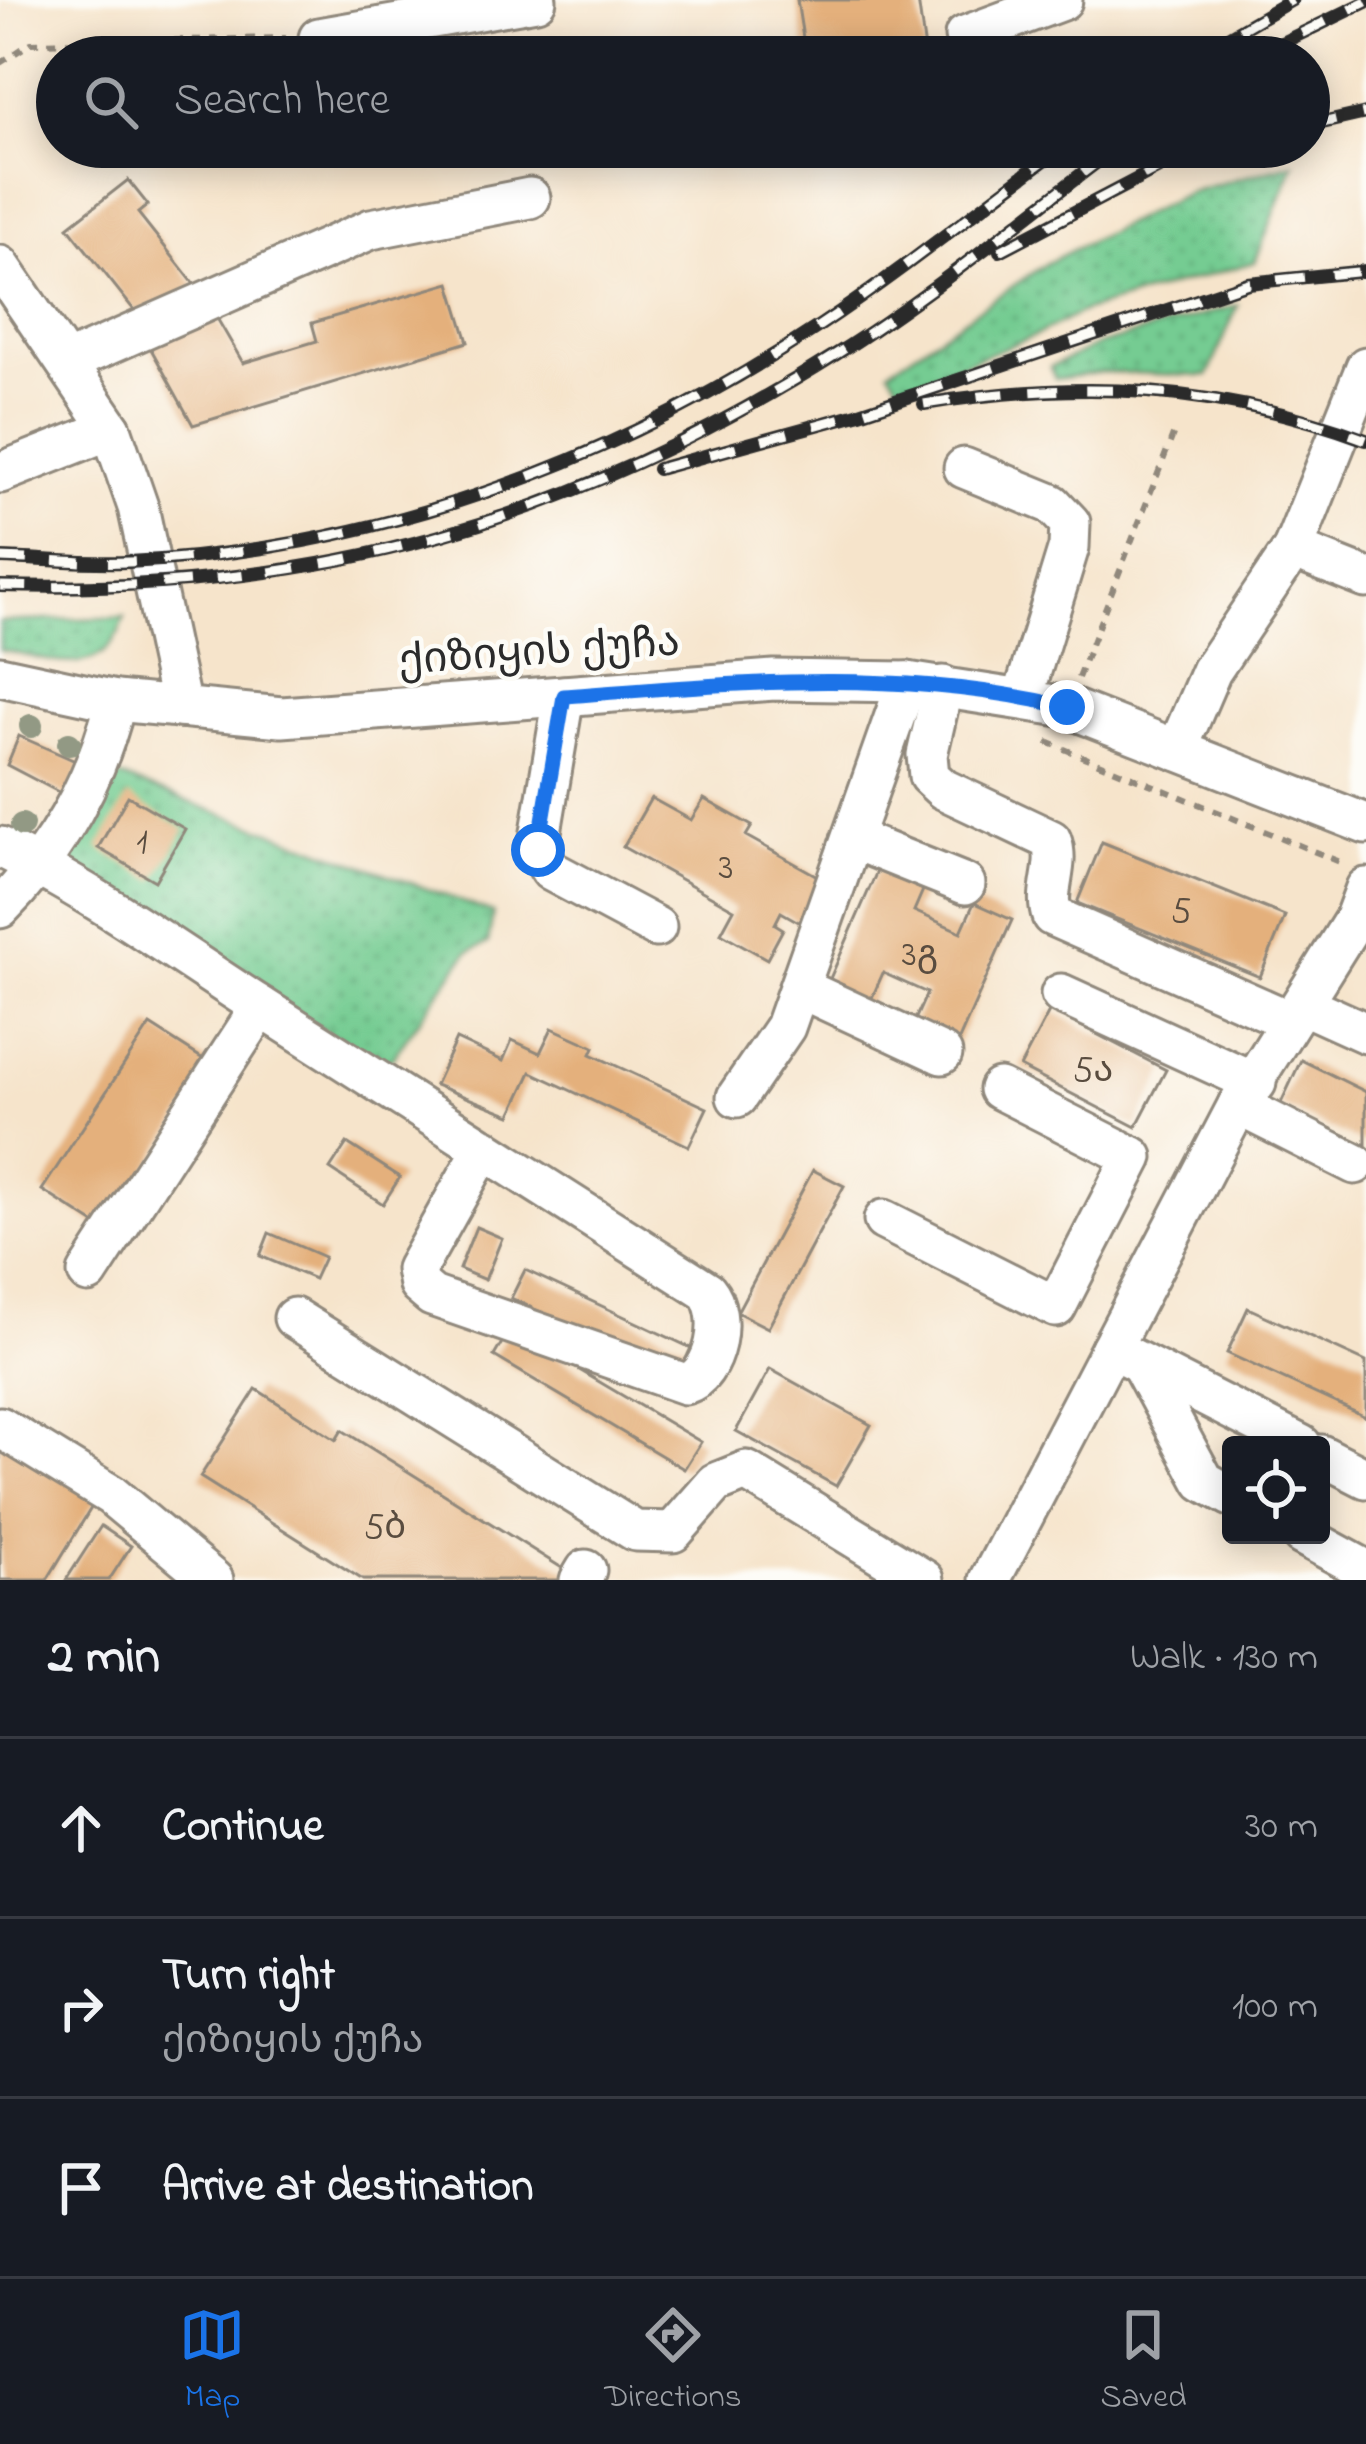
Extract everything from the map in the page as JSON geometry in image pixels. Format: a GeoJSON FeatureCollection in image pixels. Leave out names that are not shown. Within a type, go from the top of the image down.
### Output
{"type":"FeatureCollection","features":[{"type":"Feature","properties":{"kind":"street"},"geometry":{"type":"LineString","coordinates":[[330,36],[536,0]]}},
{"type":"Feature","properties":{"kind":"street"},"geometry":{"type":"LineString","coordinates":[[965,36],[1062,0]]}},
{"type":"Feature","properties":{"kind":"street"},"geometry":{"type":"LineString","coordinates":[[68,362],[371,229],[530,198]]}},
{"type":"Feature","properties":{"kind":"street"},"geometry":{"type":"LineString","coordinates":[[0,266],[111,429],[138,507],[181,707]]}},
{"type":"Feature","properties":{"kind":"street"},"geometry":{"type":"LineString","coordinates":[[1178,751],[1211,671],[1293,549],[1366,367]]}},
{"type":"Feature","properties":{"kind":"street"},"geometry":{"type":"LineString","coordinates":[[0,473],[111,429]]}},
{"type":"Feature","properties":{"kind":"street"},"geometry":{"type":"LineString","coordinates":[[964,467],[1052,504],[1070,523],[1069,547],[1023,697]]}},
{"type":"Feature","properties":{"kind":"street"},"geometry":{"type":"LineString","coordinates":[[1293,549],[1366,578]]}},
{"type":"Feature","properties":{"kind":"street","name":"ქიზიყის ქუჩა"},"geometry":{"type":"LineString","coordinates":[[0,676],[116,700],[282,717],[774,680],[925,684],[1067,707],[1366,824]]}},
{"type":"Feature","properties":{"kind":"street"},"geometry":{"type":"LineString","coordinates":[[737,1097],[785,1027],[853,839],[925,684]]}},
{"type":"Feature","properties":{"kind":"street"},"geometry":{"type":"LineString","coordinates":[[925,684],[929,776],[943,789],[1051,840],[1057,857],[1048,908],[1052,916],[1297,1013],[1366,1033]]}},
{"type":"Feature","properties":{"kind":"street"},"geometry":{"type":"LineString","coordinates":[[564,696],[538,850],[551,871],[656,927]]}},
{"type":"Feature","properties":{"kind":"street"},"geometry":{"type":"LineString","coordinates":[[0,908],[42,867],[102,756],[116,700]]}},
{"type":"Feature","properties":{"kind":"street"},"geometry":{"type":"LineString","coordinates":[[853,839],[965,884]]}},
{"type":"Feature","properties":{"kind":"street"},"geometry":{"type":"LineString","coordinates":[[0,847],[42,867],[484,1148],[707,1291],[719,1313],[707,1370],[698,1380],[685,1384],[664,1377],[432,1296],[419,1285],[416,1269],[484,1148]]}},
{"type":"Feature","properties":{"kind":"street"},"geometry":{"type":"LineString","coordinates":[[990,1580],[1123,1350],[1247,1094],[1354,920],[1355,876]]}},
{"type":"Feature","properties":{"kind":"street"},"geometry":{"type":"LineString","coordinates":[[800,988],[942,1054]]}},
{"type":"Feature","properties":{"kind":"street"},"geometry":{"type":"LineString","coordinates":[[1061,994],[1247,1094],[1355,1164]]}},
{"type":"Feature","properties":{"kind":"street"},"geometry":{"type":"LineString","coordinates":[[88,1273],[262,1007]]}},
{"type":"Feature","properties":{"kind":"street"},"geometry":{"type":"LineString","coordinates":[[999,1089],[1133,1157],[1056,1307]]}},
{"type":"Feature","properties":{"kind":"street"},"geometry":{"type":"LineString","coordinates":[[884,1220],[1056,1307],[1123,1350],[1284,1436]]}},
{"type":"Feature","properties":{"kind":"street"},"geometry":{"type":"LineString","coordinates":[[295,1318],[635,1531],[673,1532],[716,1483],[746,1471],[924,1580]]}},
{"type":"Feature","properties":{"kind":"street"},"geometry":{"type":"LineString","coordinates":[[1123,1350],[1204,1481],[1222,1491]]}},
{"type":"Feature","properties":{"kind":"street"},"geometry":{"type":"LineString","coordinates":[[0,1426],[111,1495],[213,1580]]}},
{"type":"Feature","properties":{"kind":"street"},"geometry":{"type":"LineString","coordinates":[[1330,1460],[1366,1478]]}},
{"type":"Feature","properties":{"kind":"street"},"geometry":{"type":"LineString","coordinates":[[1318,1544],[1366,1570]]}},
{"type":"Feature","properties":{"kind":"path"},"geometry":{"type":"LineString","coordinates":[[0,63],[36,43]]}},
{"type":"Feature","properties":{"kind":"path"},"geometry":{"type":"LineString","coordinates":[[1067,707],[1175,430]]}},
{"type":"Feature","properties":{"kind":"path"},"geometry":{"type":"LineString","coordinates":[[1040,739],[1355,876]]}},
{"type":"Feature","properties":{"kind":"green space"},"geometry":{"type":"Polygon","coordinates":[[[1276,168],[1292,168],[1255,262],[1084,311],[1033,337],[901,387],[889,370],[1047,263],[1189,192],[1276,168]]]}},
{"type":"Feature","properties":{"kind":"green space"},"geometry":{"type":"Polygon","coordinates":[[[1238,305],[1208,376],[1102,372],[1055,379],[1050,367],[1101,344],[1238,305]]]}},
{"type":"Feature","properties":{"kind":"green space"},"geometry":{"type":"Polygon","coordinates":[[[125,617],[104,652],[90,660],[57,662],[0,650],[0,622],[125,617]]]}},
{"type":"Feature","properties":{"kind":"green space"},"geometry":{"type":"Polygon","coordinates":[[[107,772],[493,913],[488,943],[468,952],[392,1058],[380,1066],[69,869],[64,852],[107,772]]]}},
{"type":"Feature","properties":{"kind":"building"},"geometry":{"type":"Polygon","coordinates":[[[797,0],[918,0],[923,36],[803,36],[797,0]]]}},
{"type":"Feature","properties":{"kind":"building"},"geometry":{"type":"Polygon","coordinates":[[[128,180],[148,205],[138,213],[195,285],[145,324],[68,227],[128,180]]]}},
{"type":"Feature","properties":{"kind":"building"},"geometry":{"type":"Polygon","coordinates":[[[450,283],[468,342],[193,425],[146,340],[214,313],[243,363],[317,341],[312,323],[450,283]]]}},
{"type":"Feature","properties":{"kind":"building"},"geometry":{"type":"Polygon","coordinates":[[[19,736],[82,764],[68,797],[7,765],[19,736]]]}},
{"type":"Feature","properties":{"kind":"building"},"geometry":{"type":"Polygon","coordinates":[[[128,796],[185,829],[155,881],[98,848],[128,796]]]}},
{"type":"Feature","properties":{"kind":"building"},"geometry":{"type":"Polygon","coordinates":[[[651,798],[691,820],[704,799],[752,826],[746,836],[828,882],[804,925],[781,912],[775,924],[783,929],[767,959],[721,933],[734,909],[623,847],[651,798]]]}},
{"type":"Feature","properties":{"kind":"building"},"geometry":{"type":"Polygon","coordinates":[[[1102,842],[1285,916],[1260,977],[1077,903],[1102,842]]]}},
{"type":"Feature","properties":{"kind":"building"},"geometry":{"type":"Polygon","coordinates":[[[878,869],[923,890],[914,911],[961,932],[974,903],[1012,920],[954,1051],[910,1031],[927,993],[883,973],[867,1009],[825,990],[878,869]]]}},
{"type":"Feature","properties":{"kind":"building"},"geometry":{"type":"Polygon","coordinates":[[[1050,1010],[1166,1070],[1136,1127],[1020,1067],[1050,1010]]]}},
{"type":"Feature","properties":{"kind":"building"},"geometry":{"type":"Polygon","coordinates":[[[150,1025],[214,1066],[106,1231],[42,1190],[150,1025]]]}},
{"type":"Feature","properties":{"kind":"building"},"geometry":{"type":"Polygon","coordinates":[[[552,1028],[594,1047],[591,1054],[707,1108],[689,1146],[531,1072],[511,1115],[435,1085],[456,1039],[503,1061],[512,1040],[540,1053],[552,1028]]]}},
{"type":"Feature","properties":{"kind":"building"},"geometry":{"type":"Polygon","coordinates":[[[1301,1060],[1366,1092],[1366,1145],[1280,1105],[1301,1060]]]}},
{"type":"Feature","properties":{"kind":"building"},"geometry":{"type":"Polygon","coordinates":[[[347,1143],[400,1177],[383,1204],[330,1169],[347,1143]]]}},
{"type":"Feature","properties":{"kind":"building"},"geometry":{"type":"Polygon","coordinates":[[[813,1170],[844,1186],[768,1328],[737,1312],[813,1170]]]}},
{"type":"Feature","properties":{"kind":"building"},"geometry":{"type":"Polygon","coordinates":[[[476,1227],[502,1238],[485,1280],[459,1269],[476,1227]]]}},
{"type":"Feature","properties":{"kind":"building"},"geometry":{"type":"Polygon","coordinates":[[[269,1233],[324,1257],[314,1279],[260,1256],[269,1233]]]}},
{"type":"Feature","properties":{"kind":"building"},"geometry":{"type":"Polygon","coordinates":[[[525,1270],[691,1348],[678,1376],[511,1298],[525,1270]]]}},
{"type":"Feature","properties":{"kind":"building"},"geometry":{"type":"Polygon","coordinates":[[[1248,1308],[1366,1362],[1366,1417],[1227,1353],[1248,1308]]]}},
{"type":"Feature","properties":{"kind":"building"},"geometry":{"type":"Polygon","coordinates":[[[510,1329],[701,1442],[684,1469],[494,1356],[510,1329]]]}},
{"type":"Feature","properties":{"kind":"building"},"geometry":{"type":"Polygon","coordinates":[[[770,1369],[871,1425],[836,1486],[736,1431],[770,1369]]]}},
{"type":"Feature","properties":{"kind":"building"},"geometry":{"type":"Polygon","coordinates":[[[256,1389],[336,1440],[342,1430],[570,1573],[566,1580],[363,1580],[200,1477],[256,1389]]]}},
{"type":"Feature","properties":{"kind":"building"},"geometry":{"type":"Polygon","coordinates":[[[0,1435],[99,1495],[47,1580],[0,1580],[0,1435]]]}},
{"type":"Feature","properties":{"kind":"building"},"geometry":{"type":"Polygon","coordinates":[[[101,1526],[131,1546],[109,1580],[66,1580],[101,1526]]]}},
{"type":"Feature","properties":{"kind":"railway"},"geometry":{"type":"LineString","coordinates":[[1229,36],[1292,0]]}},
{"type":"Feature","properties":{"kind":"railway"},"geometry":{"type":"LineString","coordinates":[[1296,36],[1366,2]]}},
{"type":"Feature","properties":{"kind":"railway"},"geometry":{"type":"LineString","coordinates":[[1330,121],[1366,113]]}},
{"type":"Feature","properties":{"kind":"railway"},"geometry":{"type":"LineString","coordinates":[[0,558],[128,562],[221,554],[402,518],[490,491],[575,458],[740,375],[819,326],[1034,168]]}},
{"type":"Feature","properties":{"kind":"railway"},"geometry":{"type":"LineString","coordinates":[[0,586],[116,586],[227,577],[334,561],[437,537],[538,504],[638,462],[738,412],[838,353],[945,279],[1090,168]]}},
{"type":"Feature","properties":{"kind":"railway"},"geometry":{"type":"LineString","coordinates":[[1000,251],[1159,168]]}},
{"type":"Feature","properties":{"kind":"railway"},"geometry":{"type":"LineString","coordinates":[[658,469],[857,414],[1248,283],[1366,271]]}},
{"type":"Feature","properties":{"kind":"railway"},"geometry":{"type":"LineString","coordinates":[[924,404],[1038,391],[1148,392],[1256,408],[1366,440]]}},
{"type":"Feature","properties":{"kind":"route"},"geometry":{"type":"LineString","coordinates":[[538,850],[564,696],[774,680],[907,682],[1067,707]]}}]}
